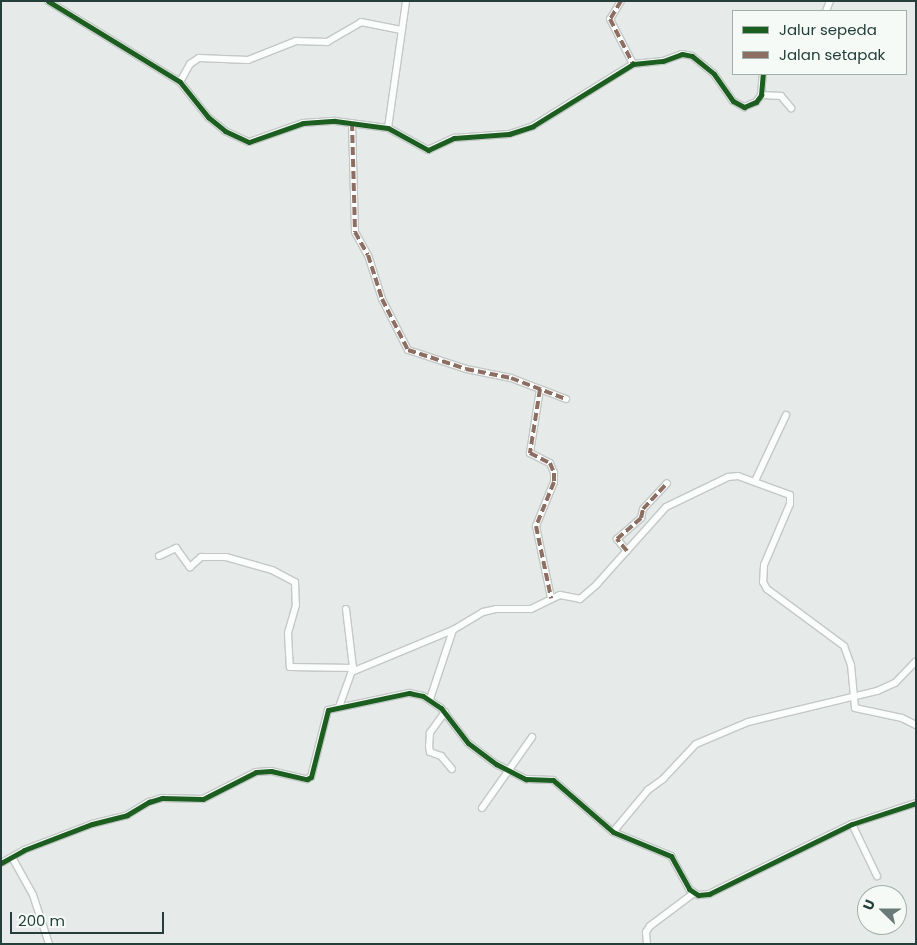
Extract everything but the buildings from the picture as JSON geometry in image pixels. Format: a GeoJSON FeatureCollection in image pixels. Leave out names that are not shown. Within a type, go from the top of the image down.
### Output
{"type":"FeatureCollection","features":[{"type":"Feature","properties":{"kind":"street"},"geometry":{"type":"LineString","coordinates":[[48,1],[180,82],[220,126],[249,142],[303,123],[352,123],[388,128],[428,150],[454,138],[519,132],[533,126],[633,64],[663,61],[682,54],[692,56],[714,74],[738,106],[751,106],[761,95],[763,75]]}},
{"type":"Feature","properties":{"kind":"street"},"geometry":{"type":"LineString","coordinates":[[388,128],[406,1]]}},
{"type":"Feature","properties":{"kind":"street"},"geometry":{"type":"LineString","coordinates":[[621,1],[610,19],[633,64]]}},
{"type":"Feature","properties":{"kind":"street"},"geometry":{"type":"LineString","coordinates":[[180,82],[190,64],[199,58],[248,60],[296,41],[327,42],[361,22],[401,30]]}},
{"type":"Feature","properties":{"kind":"street"},"geometry":{"type":"LineString","coordinates":[[761,95],[781,96],[791,108]]}},
{"type":"Feature","properties":{"kind":"street"},"geometry":{"type":"LineString","coordinates":[[352,123],[355,232],[368,255],[382,299],[408,350],[540,389],[566,399]]}},
{"type":"Feature","properties":{"kind":"street"},"geometry":{"type":"LineString","coordinates":[[540,389],[530,453],[550,464],[554,473],[554,482],[536,526],[551,598]]}},
{"type":"Feature","properties":{"kind":"street"},"geometry":{"type":"LineString","coordinates":[[755,481],[786,415]]}},
{"type":"Feature","properties":{"kind":"street"},"geometry":{"type":"LineString","coordinates":[[159,556],[176,548],[190,567],[201,557],[226,557],[272,570],[293,580],[297,584],[297,594],[288,633],[290,667],[354,670],[453,630],[483,612],[531,609],[560,595],[580,599],[672,502],[728,477],[738,476],[782,490],[791,499],[764,566],[763,582],[772,594],[844,646],[851,665],[852,704],[858,709],[902,718],[916,725]]}},
{"type":"Feature","properties":{"kind":"street"},"geometry":{"type":"LineString","coordinates":[[627,551],[617,539],[641,518],[643,509],[667,482]]}},
{"type":"Feature","properties":{"kind":"street"},"geometry":{"type":"LineString","coordinates":[[339,707],[354,670],[346,609]]}},
{"type":"Feature","properties":{"kind":"street"},"geometry":{"type":"LineString","coordinates":[[430,700],[453,630]]}},
{"type":"Feature","properties":{"kind":"street"},"geometry":{"type":"LineString","coordinates":[[613,832],[648,790],[664,779],[696,744],[748,722],[852,698],[896,683],[916,661]]}},
{"type":"Feature","properties":{"kind":"street"},"geometry":{"type":"LineString","coordinates":[[1,864],[13,859],[24,850],[92,824],[127,814],[149,802],[162,798],[203,799],[256,772],[271,771],[307,779],[311,777],[326,714],[339,707],[408,693],[430,700],[444,712],[474,748],[508,772],[526,779],[553,780],[613,832],[671,856],[694,894]]}},
{"type":"Feature","properties":{"kind":"street"},"geometry":{"type":"LineString","coordinates":[[444,712],[430,734],[429,746],[430,752],[441,756],[452,769]]}},
{"type":"Feature","properties":{"kind":"street"},"geometry":{"type":"LineString","coordinates":[[482,808],[532,737]]}},
{"type":"Feature","properties":{"kind":"street"},"geometry":{"type":"LineString","coordinates":[[647,944],[646,932],[650,926],[694,894],[709,894],[852,824],[916,803]]}},
{"type":"Feature","properties":{"kind":"street"},"geometry":{"type":"LineString","coordinates":[[852,824],[877,876]]}},
{"type":"Feature","properties":{"kind":"street"},"geometry":{"type":"LineString","coordinates":[[13,859],[33,895],[49,944]]}},
{"type":"Feature","properties":{"kind":"marked path"},"geometry":{"type":"LineString","coordinates":[[621,1],[610,19],[633,64]]}},
{"type":"Feature","properties":{"kind":"marked path"},"geometry":{"type":"LineString","coordinates":[[352,123],[355,232],[368,255],[382,299],[408,350],[466,369],[511,378],[566,399]]}},
{"type":"Feature","properties":{"kind":"marked path"},"geometry":{"type":"LineString","coordinates":[[540,389],[530,453],[550,463],[554,473],[554,482],[536,526],[551,598]]}},
{"type":"Feature","properties":{"kind":"marked path"},"geometry":{"type":"LineString","coordinates":[[627,551],[617,539],[641,518],[643,509],[667,483]]}},
{"type":"Feature","properties":{"kind":"cycle path"},"geometry":{"type":"LineString","coordinates":[[48,1],[180,82],[208,117],[225,131],[249,142],[303,123],[335,121],[388,128],[428,150],[454,138],[509,134],[533,126],[633,64],[663,61],[682,54],[692,56],[714,74],[733,101],[744,107],[756,102],[761,95],[763,75]]}},
{"type":"Feature","properties":{"kind":"cycle path"},"geometry":{"type":"LineString","coordinates":[[1,863],[24,850],[92,824],[127,815],[149,802],[162,798],[203,799],[256,772],[271,771],[307,779],[311,777],[328,710],[409,693],[423,696],[441,708],[468,743],[496,764],[526,779],[553,780],[613,832],[671,856],[689,889],[698,895],[709,894],[852,824],[916,803]]}}]}
